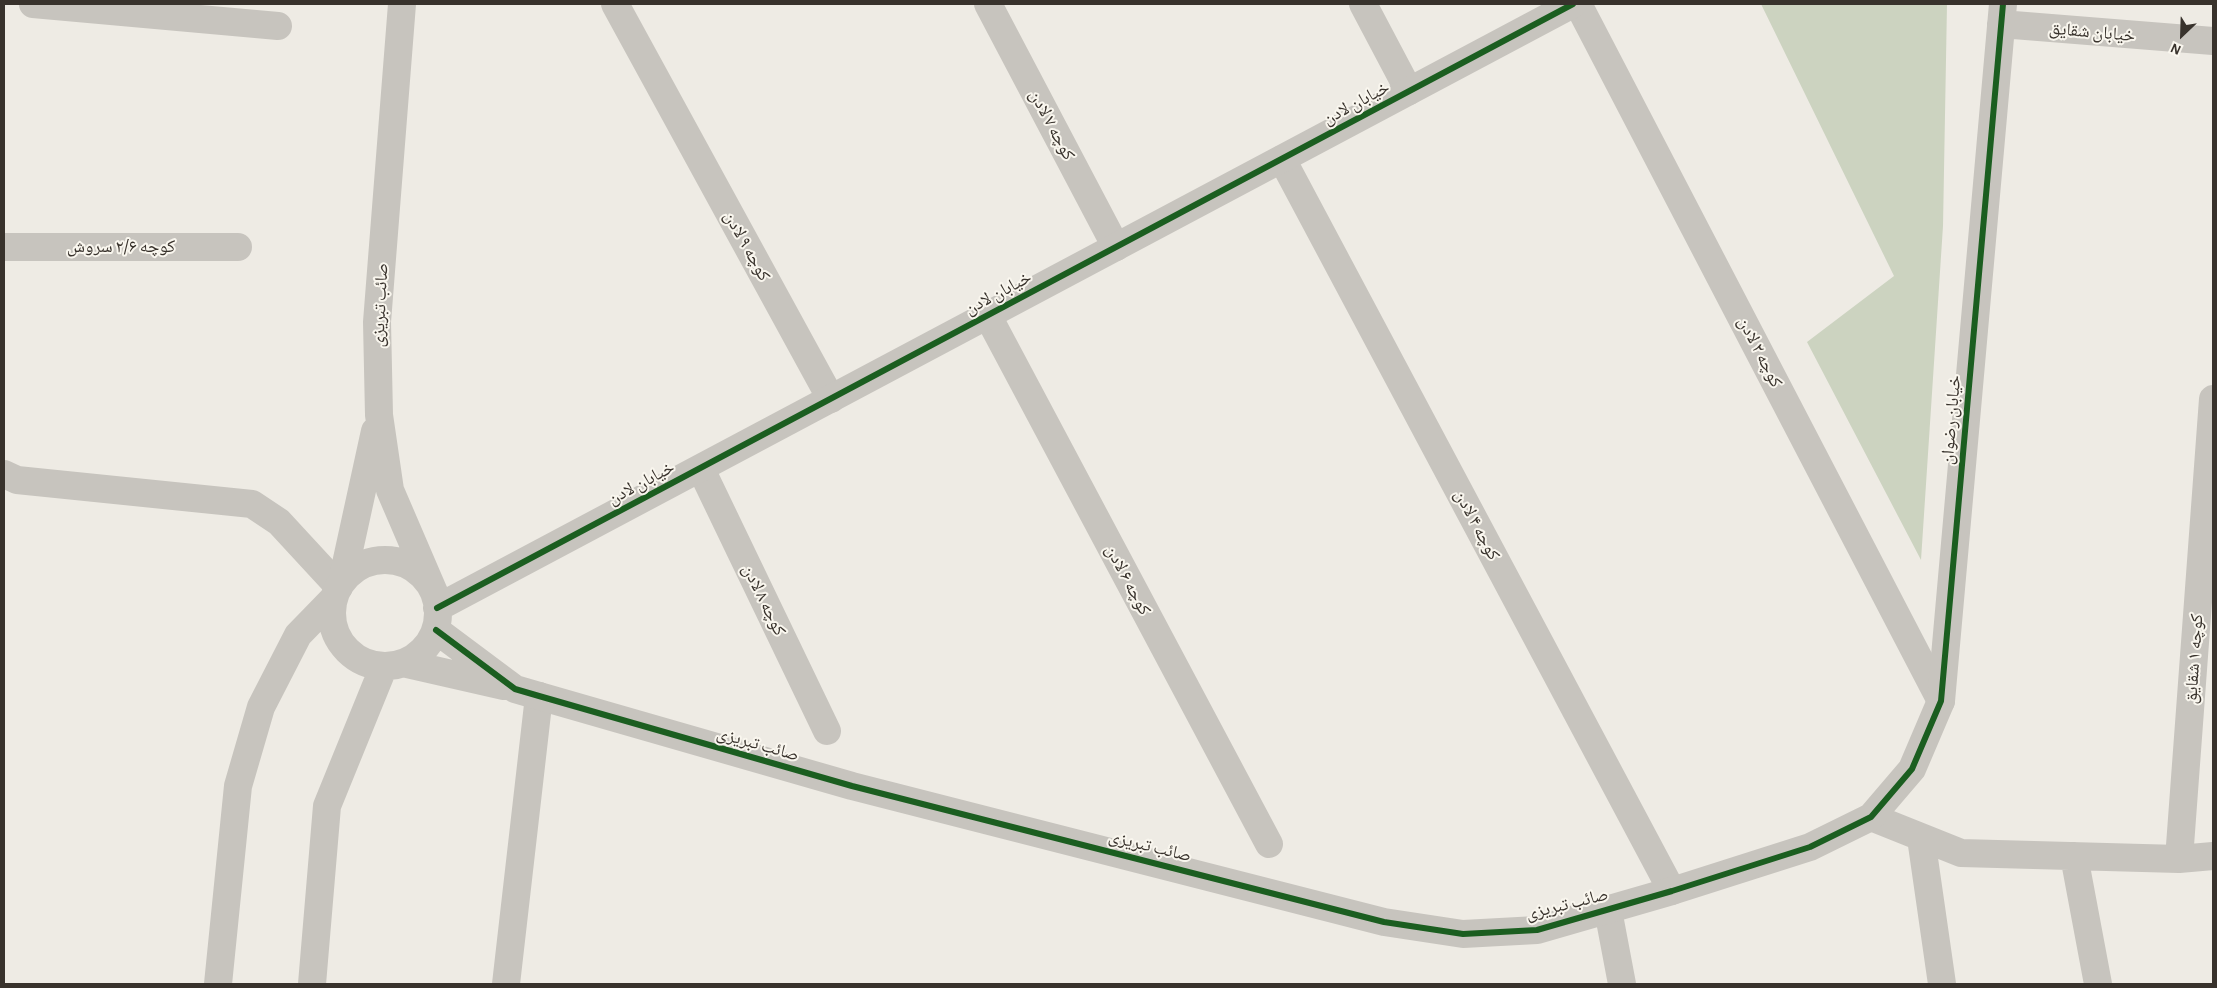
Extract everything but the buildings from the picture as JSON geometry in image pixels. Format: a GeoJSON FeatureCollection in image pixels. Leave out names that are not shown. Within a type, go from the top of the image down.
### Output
{"type":"FeatureCollection","features":[{"type":"Feature","properties":{"kind":"street"},"geometry":{"type":"LineString","coordinates":[[33,4],[278,26]]}},
{"type":"Feature","properties":{"kind":"street","name":"صائب تبریزی"},"geometry":{"type":"LineString","coordinates":[[402,4],[377,322],[379,415],[390,490],[436,612],[527,692],[852,786],[1384,922],[1463,934],[1537,930],[1608,910],[1810,847],[1871,818]]}},
{"type":"Feature","properties":{"kind":"street","name":"کوچه ۹ لادن"},"geometry":{"type":"LineString","coordinates":[[615,4],[831,399]]}},
{"type":"Feature","properties":{"kind":"street","name":"کوچه ۷ لادن"},"geometry":{"type":"LineString","coordinates":[[988,4],[1116,247]]}},
{"type":"Feature","properties":{"kind":"street"},"geometry":{"type":"LineString","coordinates":[[1363,4],[1409,91]]}},
{"type":"Feature","properties":{"kind":"street","name":"خیابان لادن"},"geometry":{"type":"LineString","coordinates":[[436,612],[701,468],[1573,4]]}},
{"type":"Feature","properties":{"kind":"street","name":"کوچه ۲ لادن"},"geometry":{"type":"LineString","coordinates":[[1578,4],[1941,701]]}},
{"type":"Feature","properties":{"kind":"street","name":"خیابان رضوان"},"geometry":{"type":"LineString","coordinates":[[1871,818],[1912,769],[1941,701],[2002,14]]}},
{"type":"Feature","properties":{"kind":"street","name":"خیابان شقایق"},"geometry":{"type":"LineString","coordinates":[[2002,14],[2213,41]]}},
{"type":"Feature","properties":{"kind":"street","name":"کوچه ۴ لادن"},"geometry":{"type":"LineString","coordinates":[[1282,159],[1672,891]]}},
{"type":"Feature","properties":{"kind":"street","name":"کوچه ۲/۶ سروش"},"geometry":{"type":"LineString","coordinates":[[4,247],[238,247]]}},
{"type":"Feature","properties":{"kind":"street","name":"کوچه ۶ لادن"},"geometry":{"type":"LineString","coordinates":[[988,316],[1269,844]]}},
{"type":"Feature","properties":{"kind":"street","name":"کوچه ۱ شقایق"},"geometry":{"type":"LineString","coordinates":[[2179,859],[2213,399]]}},
{"type":"Feature","properties":{"kind":"street"},"geometry":{"type":"LineString","coordinates":[[218,984],[238,786],[261,707],[298,635],[338,589],[355,569],[370,562],[386,560],[402,563],[417,571],[428,583],[436,612],[427,646],[414,658],[378,666],[361,660],[346,650],[336,634],[332,616],[338,589],[379,415]]}},
{"type":"Feature","properties":{"kind":"street","name":"کوچه ۸ لادن"},"geometry":{"type":"LineString","coordinates":[[701,468],[827,731]]}},
{"type":"Feature","properties":{"kind":"street"},"geometry":{"type":"LineString","coordinates":[[4,474],[17,480],[252,504],[279,522],[338,589]]}},
{"type":"Feature","properties":{"kind":"street"},"geometry":{"type":"LineString","coordinates":[[393,664],[527,692],[506,984]]}},
{"type":"Feature","properties":{"kind":"street"},"geometry":{"type":"LineString","coordinates":[[312,984],[327,806],[393,664]]}},
{"type":"Feature","properties":{"kind":"street"},"geometry":{"type":"LineString","coordinates":[[1871,818],[1961,853],[2179,859],[2213,856]]}},
{"type":"Feature","properties":{"kind":"street"},"geometry":{"type":"LineString","coordinates":[[1920,838],[1942,984]]}},
{"type":"Feature","properties":{"kind":"street"},"geometry":{"type":"LineString","coordinates":[[2074,856],[2098,984]]}},
{"type":"Feature","properties":{"kind":"street"},"geometry":{"type":"LineString","coordinates":[[1608,910],[1622,984]]}},
{"type":"Feature","properties":{"kind":"green space"},"geometry":{"type":"Polygon","coordinates":[[[1761,4],[1947,4],[1943,226],[1921,560],[1807,342],[1894,276],[1761,4]]]}},
{"type":"Feature","properties":{"kind":"cycle path"},"geometry":{"type":"LineString","coordinates":[[437,608],[1573,4]]}},
{"type":"Feature","properties":{"kind":"cycle path"},"geometry":{"type":"LineString","coordinates":[[436,630],[515,689],[852,786],[1384,922],[1463,934],[1537,930],[1672,891],[1810,847],[1871,817],[1912,769],[1941,701],[2003,4]]}}]}
